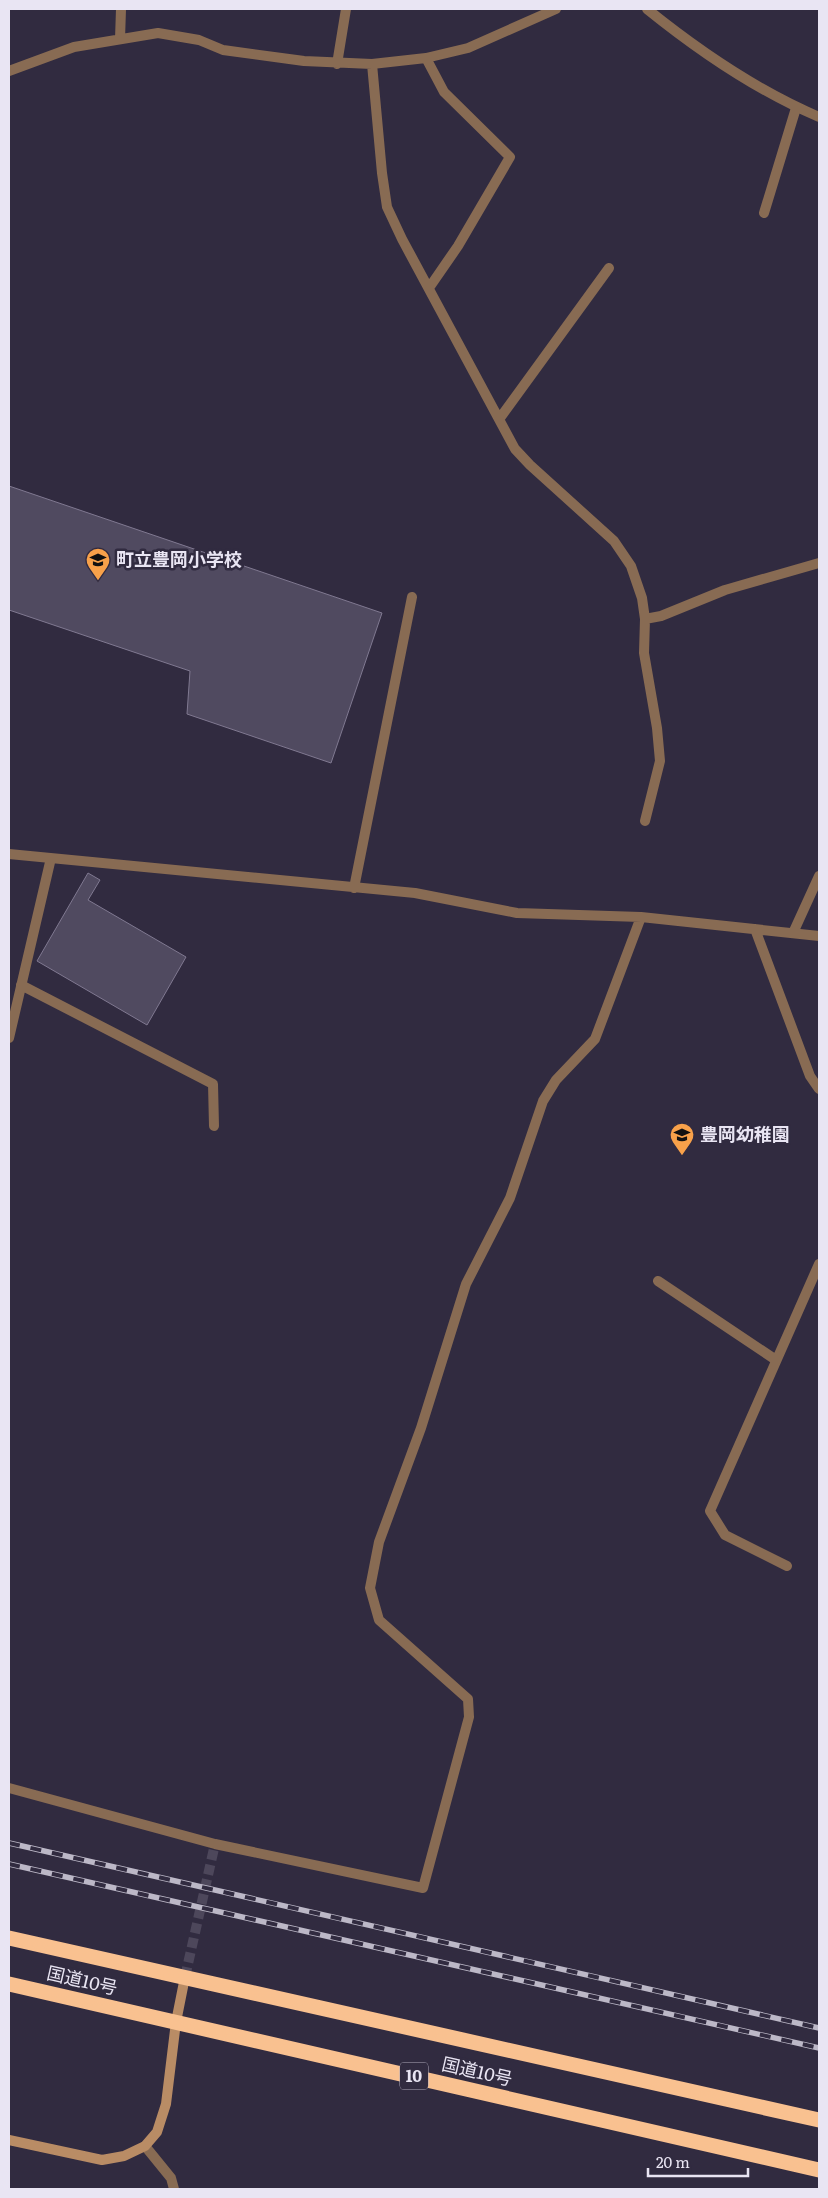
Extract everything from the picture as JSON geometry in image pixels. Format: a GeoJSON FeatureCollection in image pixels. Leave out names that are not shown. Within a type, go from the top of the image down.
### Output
{"type":"FeatureCollection","features":[{"type":"Feature","properties":{"kind":"highway","name":"国道10号"},"geometry":{"type":"LineString","coordinates":[[9,1938],[819,2120]]}},
{"type":"Feature","properties":{"kind":"highway","name":"国道10号"},"geometry":{"type":"LineString","coordinates":[[9,1984],[819,2170]]}},
{"type":"Feature","properties":{"kind":"street"},"geometry":{"type":"LineString","coordinates":[[120,39],[121,9]]}},
{"type":"Feature","properties":{"kind":"street"},"geometry":{"type":"LineString","coordinates":[[337,64],[346,9]]}},
{"type":"Feature","properties":{"kind":"street"},"geometry":{"type":"LineString","coordinates":[[9,70],[74,47],[158,33],[199,40],[223,50],[337,64],[372,64],[426,58],[468,48],[556,9]]}},
{"type":"Feature","properties":{"kind":"street"},"geometry":{"type":"LineString","coordinates":[[647,9],[735,72],[796,108],[819,118]]}},
{"type":"Feature","properties":{"kind":"street"},"geometry":{"type":"LineString","coordinates":[[426,58],[444,92],[510,157],[458,246],[429,288]]}},
{"type":"Feature","properties":{"kind":"street"},"geometry":{"type":"LineString","coordinates":[[372,64],[387,207],[515,448],[530,465],[614,541],[631,566],[642,598],[645,618],[644,653],[658,728],[660,761],[644,821]]}},
{"type":"Feature","properties":{"kind":"street"},"geometry":{"type":"LineString","coordinates":[[764,213],[796,108]]}},
{"type":"Feature","properties":{"kind":"street"},"geometry":{"type":"LineString","coordinates":[[500,418],[610,268]]}},
{"type":"Feature","properties":{"kind":"street"},"geometry":{"type":"LineString","coordinates":[[645,618],[661,616],[725,590],[819,563]]}},
{"type":"Feature","properties":{"kind":"street"},"geometry":{"type":"LineString","coordinates":[[354,888],[412,597]]}},
{"type":"Feature","properties":{"kind":"street"},"geometry":{"type":"LineString","coordinates":[[9,854],[415,893],[517,913],[641,917],[819,936]]}},
{"type":"Feature","properties":{"kind":"street"},"geometry":{"type":"LineString","coordinates":[[9,1038],[51,858]]}},
{"type":"Feature","properties":{"kind":"street"},"geometry":{"type":"LineString","coordinates":[[793,933],[819,876]]}},
{"type":"Feature","properties":{"kind":"street"},"geometry":{"type":"LineString","coordinates":[[9,1788],[215,1844],[423,1888],[469,1717],[468,1699],[379,1620],[370,1588],[378,1542],[421,1428],[466,1284],[510,1198],[543,1101],[556,1080],[595,1039],[641,917]]}},
{"type":"Feature","properties":{"kind":"street"},"geometry":{"type":"LineString","coordinates":[[755,929],[810,1076],[819,1089]]}},
{"type":"Feature","properties":{"kind":"street"},"geometry":{"type":"LineString","coordinates":[[21,985],[213,1084],[214,1126]]}},
{"type":"Feature","properties":{"kind":"street"},"geometry":{"type":"LineString","coordinates":[[786,1566],[725,1535],[710,1511],[819,1264]]}},
{"type":"Feature","properties":{"kind":"street"},"geometry":{"type":"LineString","coordinates":[[658,1282],[776,1360]]}},
{"type":"Feature","properties":{"kind":"street"},"geometry":{"type":"LineString","coordinates":[[9,2140],[102,2160],[124,2156],[145,2146],[156,2132],[166,2104],[176,2022],[186,1977]]}},
{"type":"Feature","properties":{"kind":"street"},"geometry":{"type":"LineString","coordinates":[[145,2146],[171,2178],[174,2189]]}},
{"type":"Feature","properties":{"kind":"building"},"geometry":{"type":"Polygon","coordinates":[[[9,486],[382,613],[331,763],[187,714],[190,671],[9,610],[9,486]]]}},
{"type":"Feature","properties":{"kind":"building"},"geometry":{"type":"Polygon","coordinates":[[[88,873],[100,880],[88,900],[186,957],[147,1025],[37,961],[88,873]]]}},
{"type":"Feature","properties":{"kind":"tunnel"},"geometry":{"type":"LineString","coordinates":[[185,1977],[215,1844]]}},
{"type":"Feature","properties":{"kind":"railway"},"geometry":{"type":"LineString","coordinates":[[9,1843],[819,2028]]}},
{"type":"Feature","properties":{"kind":"railway"},"geometry":{"type":"LineString","coordinates":[[9,1864],[819,2048]]}},
{"type":"Feature","properties":{"kind":"place","name":"町立豊岡小学校"},"geometry":{"type":"Point","coordinates":[98,581]}},
{"type":"Feature","properties":{"kind":"place","name":"豊岡幼稚園"},"geometry":{"type":"Point","coordinates":[682,1156]}}]}
